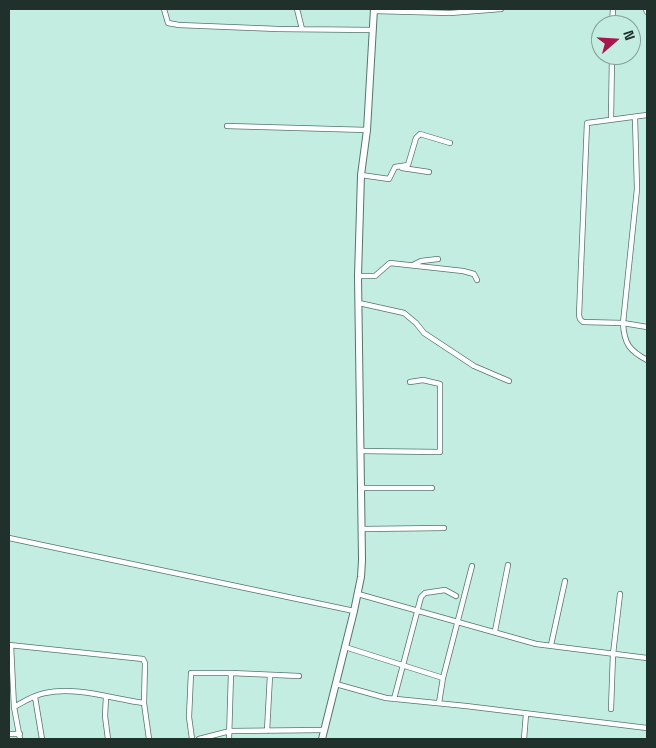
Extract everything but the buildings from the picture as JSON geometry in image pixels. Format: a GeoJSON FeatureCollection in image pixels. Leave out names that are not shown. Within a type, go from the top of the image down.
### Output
{"type":"FeatureCollection","features":[{"type":"Feature","properties":{"kind":"main road"},"geometry":{"type":"LineString","coordinates":[[322,739],[358,594],[362,560],[358,276],[361,175],[367,130],[374,10]]}},
{"type":"Feature","properties":{"kind":"street"},"geometry":{"type":"LineString","coordinates":[[164,9],[166,19],[170,24],[244,28],[373,30]]}},
{"type":"Feature","properties":{"kind":"street"},"geometry":{"type":"LineString","coordinates":[[297,9],[302,29]]}},
{"type":"Feature","properties":{"kind":"street"},"geometry":{"type":"LineString","coordinates":[[374,10],[450,12],[501,9]]}},
{"type":"Feature","properties":{"kind":"street"},"geometry":{"type":"LineString","coordinates":[[611,119],[612,65]]}},
{"type":"Feature","properties":{"kind":"street"},"geometry":{"type":"LineString","coordinates":[[647,115],[636,118],[611,119],[587,123],[579,315],[583,322],[622,323],[647,327]]}},
{"type":"Feature","properties":{"kind":"street"},"geometry":{"type":"LineString","coordinates":[[636,118],[637,189],[622,323],[623,331],[633,352],[647,360]]}},
{"type":"Feature","properties":{"kind":"street"},"geometry":{"type":"LineString","coordinates":[[227,126],[367,130]]}},
{"type":"Feature","properties":{"kind":"street"},"geometry":{"type":"LineString","coordinates":[[396,167],[408,165],[416,138],[420,134],[450,143]]}},
{"type":"Feature","properties":{"kind":"street"},"geometry":{"type":"LineString","coordinates":[[361,175],[389,179],[396,167]]}},
{"type":"Feature","properties":{"kind":"street"},"geometry":{"type":"LineString","coordinates":[[396,167],[429,172]]}},
{"type":"Feature","properties":{"kind":"street"},"geometry":{"type":"LineString","coordinates":[[413,265],[438,259]]}},
{"type":"Feature","properties":{"kind":"street"},"geometry":{"type":"LineString","coordinates":[[358,276],[375,276],[389,264],[463,271],[474,274],[477,280]]}},
{"type":"Feature","properties":{"kind":"street"},"geometry":{"type":"LineString","coordinates":[[359,303],[404,313],[424,333],[474,366],[510,381]]}},
{"type":"Feature","properties":{"kind":"street"},"geometry":{"type":"LineString","coordinates":[[360,451],[440,452],[440,384],[423,380],[410,382]]}},
{"type":"Feature","properties":{"kind":"street"},"geometry":{"type":"LineString","coordinates":[[362,488],[432,488]]}},
{"type":"Feature","properties":{"kind":"street"},"geometry":{"type":"LineString","coordinates":[[362,529],[444,528]]}},
{"type":"Feature","properties":{"kind":"street"},"geometry":{"type":"LineString","coordinates":[[9,538],[354,611]]}},
{"type":"Feature","properties":{"kind":"street"},"geometry":{"type":"LineString","coordinates":[[495,631],[508,565]]}},
{"type":"Feature","properties":{"kind":"street"},"geometry":{"type":"LineString","coordinates":[[439,703],[443,678],[472,566]]}},
{"type":"Feature","properties":{"kind":"street"},"geometry":{"type":"LineString","coordinates":[[551,645],[564,581]]}},
{"type":"Feature","properties":{"kind":"street"},"geometry":{"type":"LineString","coordinates":[[394,699],[421,597],[425,594],[445,590],[456,596]]}},
{"type":"Feature","properties":{"kind":"street"},"geometry":{"type":"LineString","coordinates":[[358,594],[536,644],[647,658]]}},
{"type":"Feature","properties":{"kind":"street"},"geometry":{"type":"LineString","coordinates":[[611,709],[613,654],[620,594]]}},
{"type":"Feature","properties":{"kind":"street"},"geometry":{"type":"LineString","coordinates":[[9,734],[20,737],[14,707],[10,646],[142,658],[145,663],[144,704],[149,739]]}},
{"type":"Feature","properties":{"kind":"street"},"geometry":{"type":"LineString","coordinates":[[345,647],[443,678]]}},
{"type":"Feature","properties":{"kind":"street"},"geometry":{"type":"LineString","coordinates":[[192,739],[189,717],[190,674],[194,672],[299,676]]}},
{"type":"Feature","properties":{"kind":"street"},"geometry":{"type":"LineString","coordinates":[[229,739],[231,673]]}},
{"type":"Feature","properties":{"kind":"street"},"geometry":{"type":"LineString","coordinates":[[267,731],[270,675]]}},
{"type":"Feature","properties":{"kind":"street"},"geometry":{"type":"LineString","coordinates":[[336,684],[386,698],[647,728]]}},
{"type":"Feature","properties":{"kind":"street"},"geometry":{"type":"LineString","coordinates":[[14,707],[43,693],[56,691],[94,694],[144,704]]}},
{"type":"Feature","properties":{"kind":"street"},"geometry":{"type":"LineString","coordinates":[[35,697],[42,739]]}},
{"type":"Feature","properties":{"kind":"street"},"geometry":{"type":"LineString","coordinates":[[106,697],[104,716],[108,739]]}},
{"type":"Feature","properties":{"kind":"street"},"geometry":{"type":"LineString","coordinates":[[524,739],[526,714]]}},
{"type":"Feature","properties":{"kind":"street"},"geometry":{"type":"LineString","coordinates":[[199,739],[230,732],[324,730]]}}]}
